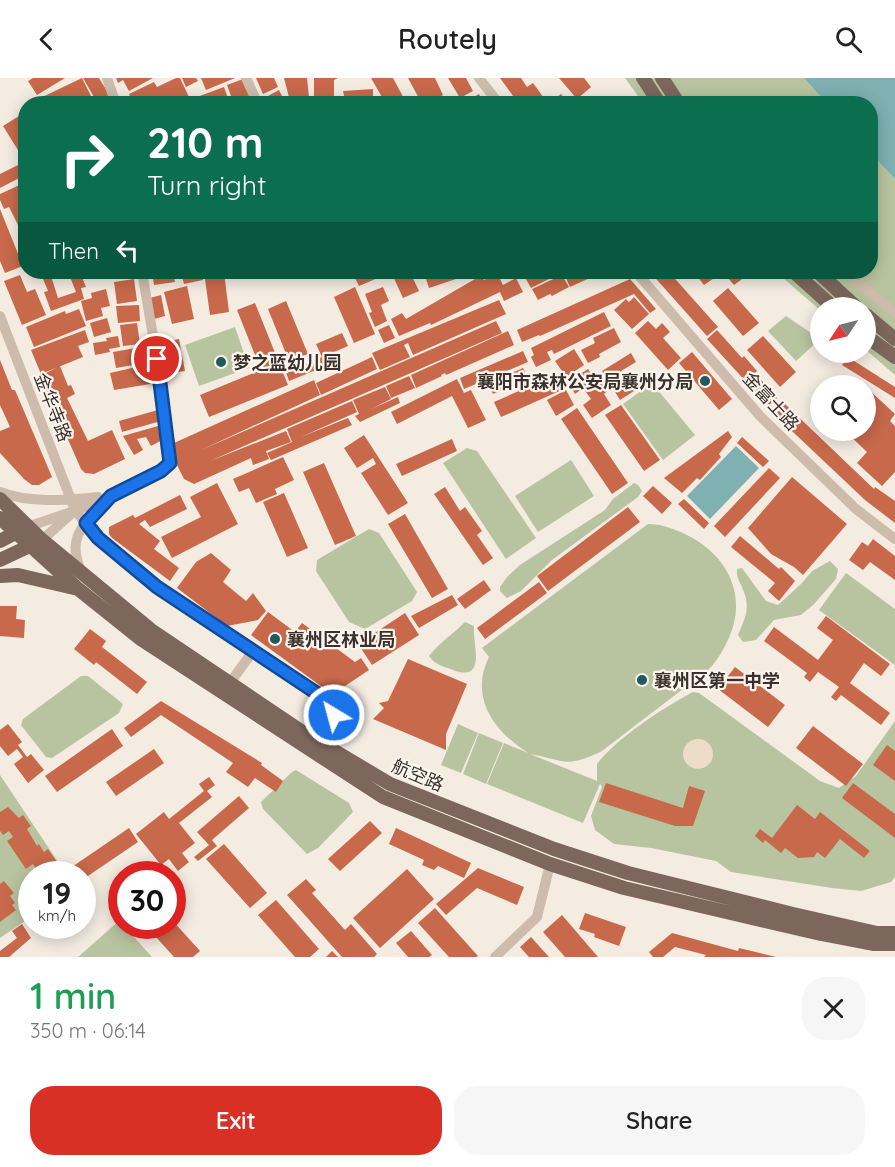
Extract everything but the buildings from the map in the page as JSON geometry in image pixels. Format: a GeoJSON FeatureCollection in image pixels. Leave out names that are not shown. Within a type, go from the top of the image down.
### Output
{"type":"FeatureCollection","features":[{"type":"Feature","properties":{"kind":"main road"},"geometry":{"type":"LineString","coordinates":[[643,78],[655,96]]}},
{"type":"Feature","properties":{"kind":"main road"},"geometry":{"type":"LineString","coordinates":[[662,78],[674,96]]}},
{"type":"Feature","properties":{"kind":"main road"},"geometry":{"type":"LineString","coordinates":[[802,279],[822,297]]}},
{"type":"Feature","properties":{"kind":"main road"},"geometry":{"type":"LineString","coordinates":[[826,279],[845,297]]}},
{"type":"Feature","properties":{"kind":"main road"},"geometry":{"type":"LineString","coordinates":[[876,323],[895,339]]}},
{"type":"Feature","properties":{"kind":"main road"},"geometry":{"type":"LineString","coordinates":[[876,343],[895,357]]}},
{"type":"Feature","properties":{"kind":"main road","name":"航空路"},"geometry":{"type":"LineString","coordinates":[[0,499],[21,530]]}},
{"type":"Feature","properties":{"kind":"main road","name":"航空路"},"geometry":{"type":"LineString","coordinates":[[0,518],[21,530],[77,588],[142,640],[383,797],[550,864],[624,888],[810,931],[873,944],[895,944]]}},
{"type":"Feature","properties":{"kind":"main road"},"geometry":{"type":"LineString","coordinates":[[0,541],[21,530]]}},
{"type":"Feature","properties":{"kind":"main road"},"geometry":{"type":"LineString","coordinates":[[0,560],[36,543]]}},
{"type":"Feature","properties":{"kind":"main road","name":"航空路"},"geometry":{"type":"LineString","coordinates":[[36,543],[82,574],[151,630],[317,741],[390,784],[554,849],[617,870],[804,917],[878,933],[895,933]]}},
{"type":"Feature","properties":{"kind":"main road"},"geometry":{"type":"LineString","coordinates":[[0,576],[18,575],[77,588]]}},
{"type":"Feature","properties":{"kind":"street"},"geometry":{"type":"LineString","coordinates":[[106,78],[113,96]]}},
{"type":"Feature","properties":{"kind":"street"},"geometry":{"type":"LineString","coordinates":[[246,78],[254,96]]}},
{"type":"Feature","properties":{"kind":"street"},"geometry":{"type":"LineString","coordinates":[[479,78],[494,96]]}},
{"type":"Feature","properties":{"kind":"street"},"geometry":{"type":"LineString","coordinates":[[21,530],[73,505],[111,496],[161,471],[170,463],[157,359],[143,279]]}},
{"type":"Feature","properties":{"kind":"street","name":"金富士路"},"geometry":{"type":"LineString","coordinates":[[642,279],[760,416],[856,509],[895,539]]}},
{"type":"Feature","properties":{"kind":"street"},"geometry":{"type":"LineString","coordinates":[[854,279],[895,313]]}},
{"type":"Feature","properties":{"kind":"street","name":"金华寺路"},"geometry":{"type":"LineString","coordinates":[[0,316],[73,505],[86,523],[98,538],[157,587],[330,702],[335,709],[334,715],[317,741]]}},
{"type":"Feature","properties":{"kind":"street"},"geometry":{"type":"LineString","coordinates":[[0,492],[73,505]]}},
{"type":"Feature","properties":{"kind":"street"},"geometry":{"type":"LineString","coordinates":[[82,574],[74,556],[79,531],[111,496]]}},
{"type":"Feature","properties":{"kind":"street"},"geometry":{"type":"LineString","coordinates":[[36,543],[73,505]]}},
{"type":"Feature","properties":{"kind":"street"},"geometry":{"type":"LineString","coordinates":[[230,683],[253,651]]}},
{"type":"Feature","properties":{"kind":"street"},"geometry":{"type":"LineString","coordinates":[[495,957],[537,917],[550,864]]}},
{"type":"Feature","properties":{"kind":"green space"},"geometry":{"type":"Polygon","coordinates":[[[625,78],[804,78],[820,96],[638,96],[625,78]]]}},
{"type":"Feature","properties":{"kind":"green space"},"geometry":{"type":"Polygon","coordinates":[[[878,161],[895,179],[895,375],[876,359],[876,297],[810,297],[810,301],[784,279],[878,279],[878,161]]]}},
{"type":"Feature","properties":{"kind":"green space"},"geometry":{"type":"Polygon","coordinates":[[[786,316],[810,332],[810,348],[796,361],[768,331],[786,316]]]}},
{"type":"Feature","properties":{"kind":"green space"},"geometry":{"type":"Polygon","coordinates":[[[235,327],[249,368],[199,386],[185,345],[235,327]]]}},
{"type":"Feature","properties":{"kind":"green space"},"geometry":{"type":"Polygon","coordinates":[[[652,383],[695,435],[663,460],[623,404],[652,383]]]}},
{"type":"Feature","properties":{"kind":"green space"},"geometry":{"type":"Polygon","coordinates":[[[467,448],[477,451],[536,538],[506,559],[443,463],[467,448]]]}},
{"type":"Feature","properties":{"kind":"green space"},"geometry":{"type":"Polygon","coordinates":[[[571,460],[594,496],[538,532],[515,496],[571,460]]]}},
{"type":"Feature","properties":{"kind":"green space"},"geometry":{"type":"Polygon","coordinates":[[[634,483],[642,491],[638,497],[552,560],[521,591],[507,598],[500,591],[507,577],[520,565],[605,510],[613,499],[634,483]]]}},
{"type":"Feature","properties":{"kind":"green space"},"geometry":{"type":"Polygon","coordinates":[[[648,524],[683,533],[712,552],[722,564],[735,593],[736,608],[734,625],[725,646],[709,669],[602,751],[580,760],[565,762],[530,754],[597,781],[597,764],[617,743],[655,715],[693,692],[699,693],[820,781],[839,788],[856,776],[895,721],[895,877],[891,882],[861,891],[832,888],[731,872],[716,861],[651,848],[614,844],[595,830],[591,816],[602,787],[600,784],[583,823],[487,784],[504,743],[528,753],[495,724],[488,712],[482,686],[489,657],[482,648],[648,524]]]}},
{"type":"Feature","properties":{"kind":"green space"},"geometry":{"type":"Polygon","coordinates":[[[369,529],[379,533],[417,592],[412,601],[365,629],[349,622],[316,571],[317,560],[369,529]]]}},
{"type":"Feature","properties":{"kind":"green space"},"geometry":{"type":"Polygon","coordinates":[[[830,561],[838,569],[836,579],[814,604],[801,615],[774,620],[756,640],[743,642],[738,635],[747,606],[745,594],[737,576],[737,569],[742,568],[766,601],[778,605],[812,571],[830,561]]]}},
{"type":"Feature","properties":{"kind":"green space"},"geometry":{"type":"Polygon","coordinates":[[[846,573],[895,609],[895,665],[819,610],[846,573]]]}},
{"type":"Feature","properties":{"kind":"green space"},"geometry":{"type":"Polygon","coordinates":[[[465,622],[474,626],[476,659],[471,671],[464,673],[440,665],[429,656],[465,622]]]}},
{"type":"Feature","properties":{"kind":"green space"},"geometry":{"type":"Polygon","coordinates":[[[81,676],[88,676],[123,704],[119,713],[52,758],[46,757],[21,725],[23,719],[81,676]]]}},
{"type":"Feature","properties":{"kind":"green space"},"geometry":{"type":"Polygon","coordinates":[[[458,724],[478,733],[461,773],[441,765],[458,724]]]}},
{"type":"Feature","properties":{"kind":"green space"},"geometry":{"type":"Polygon","coordinates":[[[479,733],[503,743],[486,784],[463,774],[479,733]]]}},
{"type":"Feature","properties":{"kind":"green space"},"geometry":{"type":"Polygon","coordinates":[[[296,770],[349,803],[353,812],[318,848],[307,854],[263,809],[261,802],[296,770]]]}},
{"type":"Feature","properties":{"kind":"green space"},"geometry":{"type":"Polygon","coordinates":[[[0,775],[57,861],[18,861],[18,926],[0,938],[0,775]]]}},
{"type":"Feature","properties":{"kind":"green space"},"geometry":{"type":"Polygon","coordinates":[[[108,931],[108,939],[136,939],[152,957],[78,957],[108,931]]]}},
{"type":"Feature","properties":{"kind":"shaded area"},"geometry":{"type":"Polygon","coordinates":[[[698,739],[708,744],[713,754],[708,764],[698,769],[688,764],[683,754],[688,744],[698,739]]]}},
{"type":"Feature","properties":{"kind":"water"},"geometry":{"type":"Polygon","coordinates":[[[804,78],[895,78],[895,179],[878,161],[878,96],[820,96],[804,78]]]}},
{"type":"Feature","properties":{"kind":"water"},"geometry":{"type":"Polygon","coordinates":[[[736,446],[759,468],[710,519],[687,496],[736,446]]]}},
{"type":"Feature","properties":{"kind":"place","name":"梦之蓝幼儿园"},"geometry":{"type":"Point","coordinates":[221,362]}},
{"type":"Feature","properties":{"kind":"place","name":"襄阳市森林公安局襄州分局"},"geometry":{"type":"Point","coordinates":[705,381]}},
{"type":"Feature","properties":{"kind":"place","name":"襄州区林业局"},"geometry":{"type":"Point","coordinates":[275,639]}},
{"type":"Feature","properties":{"kind":"place","name":"襄州区第一中学"},"geometry":{"type":"Point","coordinates":[642,680]}},
{"type":"Feature","properties":{"kind":"route"},"geometry":{"type":"LineString","coordinates":[[157,359],[170,463],[161,471],[111,496],[86,523],[98,538],[157,587],[330,702],[335,709],[334,715]]}}]}
